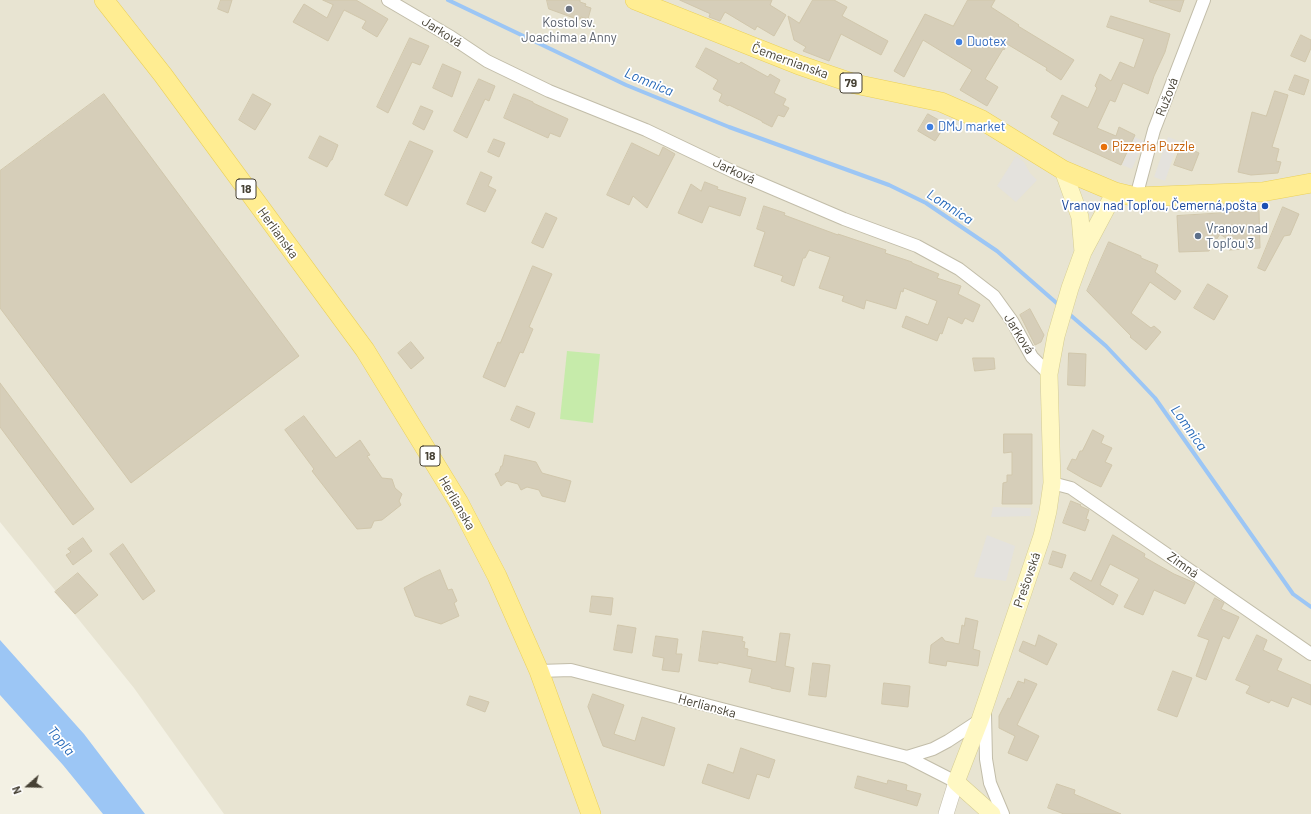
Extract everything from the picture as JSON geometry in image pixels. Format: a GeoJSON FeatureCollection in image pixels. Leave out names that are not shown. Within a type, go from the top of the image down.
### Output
{"type":"FeatureCollection","features":[{"type":"Feature","properties":{"kind":"main road","name":"Herlianska"},"geometry":{"type":"LineString","coordinates":[[104,0],[163,75],[367,354],[459,503],[497,576],[539,671]]}},
{"type":"Feature","properties":{"kind":"main road","name":"Čemernianska"},"geometry":{"type":"LineString","coordinates":[[634,0],[792,62],[855,84],[941,102],[982,120],[1064,170],[1115,192],[1136,197],[1262,192],[1311,183]]}},
{"type":"Feature","properties":{"kind":"main road"},"geometry":{"type":"LineString","coordinates":[[1064,170],[1080,217],[1084,252]]}},
{"type":"Feature","properties":{"kind":"main road","name":"Prešovská"},"geometry":{"type":"LineString","coordinates":[[956,782],[982,714],[1042,536],[1048,511],[1052,483],[1049,374],[1056,336],[1070,288],[1084,252],[1115,192]]}},
{"type":"Feature","properties":{"kind":"main road","name":"18"},"geometry":{"type":"LineString","coordinates":[[539,671],[591,814]]}},
{"type":"Feature","properties":{"kind":"main road","name":"Herlianska"},"geometry":{"type":"LineString","coordinates":[[956,782],[992,814]]}},
{"type":"Feature","properties":{"kind":"street","name":"Jarková"},"geometry":{"type":"LineString","coordinates":[[388,0],[451,37],[494,65],[549,91],[593,107],[646,130],[734,172],[837,216],[917,246],[959,269],[994,296],[1012,321],[1032,357],[1049,374]]}},
{"type":"Feature","properties":{"kind":"street","name":"Ružová"},"geometry":{"type":"LineString","coordinates":[[1136,197],[1154,130],[1204,0]]}},
{"type":"Feature","properties":{"kind":"street","name":"Zimná"},"geometry":{"type":"LineString","coordinates":[[1052,483],[1072,488],[1311,654]]}},
{"type":"Feature","properties":{"kind":"street","name":"Herlianska"},"geometry":{"type":"LineString","coordinates":[[539,671],[571,670],[907,757],[956,782]]}},
{"type":"Feature","properties":{"kind":"street"},"geometry":{"type":"LineString","coordinates":[[907,757],[948,741],[982,714]]}},
{"type":"Feature","properties":{"kind":"street"},"geometry":{"type":"LineString","coordinates":[[982,714],[986,759],[990,783],[1003,814]]}},
{"type":"Feature","properties":{"kind":"street","name":"Prešovská"},"geometry":{"type":"LineString","coordinates":[[946,814],[956,782]]}},
{"type":"Feature","properties":{"kind":"shaded area"},"geometry":{"type":"Polygon","coordinates":[[[0,0],[1311,0],[1311,814],[224,814],[134,688],[0,522],[0,0]]]}},
{"type":"Feature","properties":{"kind":"shaded area"},"geometry":{"type":"Polygon","coordinates":[[[1134,137],[1144,141],[1132,169],[1122,165],[1134,137]]]}},
{"type":"Feature","properties":{"kind":"shaded area"},"geometry":{"type":"Polygon","coordinates":[[[1168,137],[1179,141],[1165,181],[1154,177],[1168,137]]]}},
{"type":"Feature","properties":{"kind":"shaded area"},"geometry":{"type":"Polygon","coordinates":[[[1016,156],[1024,162],[1030,173],[1037,180],[1016,202],[997,186],[1016,156]]]}},
{"type":"Feature","properties":{"kind":"shaded area"},"geometry":{"type":"Polygon","coordinates":[[[993,507],[1031,508],[1031,516],[991,517],[993,507]]]}},
{"type":"Feature","properties":{"kind":"shaded area"},"geometry":{"type":"Polygon","coordinates":[[[987,535],[1015,546],[1006,581],[974,577],[987,535]]]}},
{"type":"Feature","properties":{"kind":"green space"},"geometry":{"type":"Polygon","coordinates":[[[567,351],[600,354],[593,423],[560,419],[567,351]]]}},
{"type":"Feature","properties":{"kind":"water","name":"Topľa"},"geometry":{"type":"Polygon","coordinates":[[[0,640],[84,734],[145,814],[103,814],[63,765],[0,695],[0,640]]]}},
{"type":"Feature","properties":{"kind":"building"},"geometry":{"type":"Polygon","coordinates":[[[221,0],[232,0],[228,13],[218,9],[221,0]]]}},
{"type":"Feature","properties":{"kind":"building"},"geometry":{"type":"Polygon","coordinates":[[[323,0],[356,0],[388,19],[377,37],[362,28],[366,21],[344,10],[328,41],[293,22],[304,4],[327,18],[333,5],[323,0]]]}},
{"type":"Feature","properties":{"kind":"building","name":"Kostol sv. Joachima a Anny"},"geometry":{"type":"Polygon","coordinates":[[[547,0],[580,0],[580,2],[586,4],[585,6],[591,8],[588,19],[581,17],[580,19],[574,18],[549,9],[547,0]]]}},
{"type":"Feature","properties":{"kind":"building"},"geometry":{"type":"Polygon","coordinates":[[[680,0],[772,0],[770,5],[786,15],[774,36],[757,26],[755,30],[725,12],[720,21],[709,17],[710,14],[680,0]]]}},
{"type":"Feature","properties":{"kind":"building"},"geometry":{"type":"Polygon","coordinates":[[[813,0],[834,0],[847,7],[842,16],[888,41],[881,55],[841,34],[829,61],[803,51],[806,47],[794,40],[788,16],[799,23],[813,0]]]}},
{"type":"Feature","properties":{"kind":"building"},"geometry":{"type":"Polygon","coordinates":[[[968,0],[995,0],[991,7],[1019,25],[1018,26],[1074,60],[1061,80],[1046,70],[1047,68],[1007,44],[985,79],[998,87],[987,106],[960,90],[972,70],[923,40],[904,77],[894,71],[925,14],[953,26],[968,0]]]}},
{"type":"Feature","properties":{"kind":"building"},"geometry":{"type":"Polygon","coordinates":[[[1150,0],[1184,0],[1180,12],[1150,2],[1150,0]]]}},
{"type":"Feature","properties":{"kind":"building"},"geometry":{"type":"Polygon","coordinates":[[[1111,16],[1170,34],[1165,52],[1148,94],[1123,83],[1115,102],[1110,100],[1097,128],[1116,136],[1119,127],[1135,135],[1121,165],[1053,134],[1059,122],[1051,117],[1062,95],[1088,108],[1097,88],[1095,86],[1100,74],[1111,81],[1120,62],[1134,68],[1144,39],[1107,27],[1111,16]]]}},
{"type":"Feature","properties":{"kind":"building"},"geometry":{"type":"Polygon","coordinates":[[[1301,35],[1311,40],[1311,48],[1305,62],[1291,56],[1301,35]]]}},
{"type":"Feature","properties":{"kind":"building"},"geometry":{"type":"Polygon","coordinates":[[[410,38],[429,46],[420,65],[412,62],[388,113],[377,107],[410,38]]]}},
{"type":"Feature","properties":{"kind":"building"},"geometry":{"type":"Polygon","coordinates":[[[706,48],[739,64],[741,62],[768,77],[770,74],[780,80],[774,93],[786,99],[783,105],[789,108],[784,117],[778,115],[772,127],[719,101],[722,94],[713,89],[718,80],[696,67],[706,48]]]}},
{"type":"Feature","properties":{"kind":"building"},"geometry":{"type":"Polygon","coordinates":[[[443,64],[461,72],[452,97],[433,88],[443,64]]]}},
{"type":"Feature","properties":{"kind":"building"},"geometry":{"type":"Polygon","coordinates":[[[1295,75],[1309,80],[1304,95],[1289,90],[1295,75]]]}},
{"type":"Feature","properties":{"kind":"building"},"geometry":{"type":"Polygon","coordinates":[[[479,79],[495,86],[489,101],[485,99],[467,138],[454,131],[479,79]]]}},
{"type":"Feature","properties":{"kind":"building"},"geometry":{"type":"Polygon","coordinates":[[[1275,91],[1288,95],[1272,147],[1279,149],[1276,161],[1281,162],[1278,173],[1251,175],[1238,172],[1252,112],[1266,116],[1275,91]]]}},
{"type":"Feature","properties":{"kind":"building"},"geometry":{"type":"Polygon","coordinates":[[[104,94],[299,356],[131,483],[0,308],[0,171],[104,94]]]}},
{"type":"Feature","properties":{"kind":"building"},"geometry":{"type":"Polygon","coordinates":[[[253,94],[271,104],[255,130],[239,120],[253,94]]]}},
{"type":"Feature","properties":{"kind":"building"},"geometry":{"type":"Polygon","coordinates":[[[514,94],[568,119],[560,137],[550,133],[548,138],[504,118],[514,94]]]}},
{"type":"Feature","properties":{"kind":"building"},"geometry":{"type":"Polygon","coordinates":[[[421,106],[433,111],[424,130],[413,124],[421,106]]]}},
{"type":"Feature","properties":{"kind":"building","name":"DMJ market"},"geometry":{"type":"Polygon","coordinates":[[[928,114],[946,124],[935,141],[918,131],[928,114]]]}},
{"type":"Feature","properties":{"kind":"building"},"geometry":{"type":"Polygon","coordinates":[[[320,136],[338,145],[332,160],[327,167],[309,158],[320,136]]]}},
{"type":"Feature","properties":{"kind":"building"},"geometry":{"type":"Polygon","coordinates":[[[494,139],[505,143],[499,157],[488,152],[494,139]]]}},
{"type":"Feature","properties":{"kind":"building"},"geometry":{"type":"Polygon","coordinates":[[[410,141],[433,151],[407,206],[385,195],[410,141]]]}},
{"type":"Feature","properties":{"kind":"building"},"geometry":{"type":"Polygon","coordinates":[[[1183,141],[1195,146],[1193,150],[1199,153],[1192,171],[1174,165],[1183,141]]]}},
{"type":"Feature","properties":{"kind":"building"},"geometry":{"type":"Polygon","coordinates":[[[632,143],[659,156],[663,147],[675,154],[647,208],[633,196],[629,205],[607,195],[632,143]]]}},
{"type":"Feature","properties":{"kind":"building"},"geometry":{"type":"Polygon","coordinates":[[[481,172],[492,177],[488,186],[496,190],[485,212],[467,204],[481,172]]]}},
{"type":"Feature","properties":{"kind":"building"},"geometry":{"type":"Polygon","coordinates":[[[705,182],[718,187],[717,189],[746,198],[740,216],[709,206],[702,223],[678,213],[691,184],[701,191],[705,182]]]}},
{"type":"Feature","properties":{"kind":"building"},"geometry":{"type":"Polygon","coordinates":[[[764,206],[838,235],[886,250],[885,253],[912,262],[939,274],[937,278],[961,286],[958,294],[980,305],[973,322],[965,318],[962,324],[948,317],[942,334],[940,333],[937,341],[902,327],[906,316],[928,325],[937,301],[904,288],[903,292],[901,291],[896,309],[866,300],[864,309],[842,301],[844,296],[819,288],[830,257],[809,250],[805,258],[803,258],[794,286],[781,281],[783,276],[754,266],[765,232],[757,229],[764,206]]]}},
{"type":"Feature","properties":{"kind":"building"},"geometry":{"type":"Polygon","coordinates":[[[1283,207],[1299,214],[1290,235],[1284,236],[1265,271],[1258,268],[1283,207]]]}},
{"type":"Feature","properties":{"kind":"building"},"geometry":{"type":"Polygon","coordinates":[[[1259,211],[1260,248],[1229,250],[1233,243],[1220,234],[1209,251],[1179,252],[1177,216],[1259,211]]]}},
{"type":"Feature","properties":{"kind":"building"},"geometry":{"type":"Polygon","coordinates":[[[546,213],[557,218],[543,248],[532,243],[546,213]]]}},
{"type":"Feature","properties":{"kind":"building"},"geometry":{"type":"Polygon","coordinates":[[[1109,242],[1158,265],[1155,272],[1181,291],[1175,300],[1150,282],[1131,313],[1151,328],[1154,326],[1161,332],[1146,350],[1130,337],[1131,336],[1087,291],[1109,242]]]}},
{"type":"Feature","properties":{"kind":"building"},"geometry":{"type":"Polygon","coordinates":[[[533,266],[552,274],[529,327],[533,329],[523,353],[520,352],[505,387],[483,377],[498,342],[500,343],[533,266]]]}},
{"type":"Feature","properties":{"kind":"building"},"geometry":{"type":"Polygon","coordinates":[[[1208,284],[1228,296],[1214,320],[1194,308],[1208,284]]]}},
{"type":"Feature","properties":{"kind":"building"},"geometry":{"type":"Polygon","coordinates":[[[1030,309],[1044,335],[1041,342],[1035,345],[1020,315],[1030,309]]]}},
{"type":"Feature","properties":{"kind":"building"},"geometry":{"type":"Polygon","coordinates":[[[411,342],[424,358],[411,369],[398,353],[411,342]]]}},
{"type":"Feature","properties":{"kind":"building"},"geometry":{"type":"Polygon","coordinates":[[[1069,353],[1086,354],[1085,386],[1068,385],[1069,353]]]}},
{"type":"Feature","properties":{"kind":"building"},"geometry":{"type":"Polygon","coordinates":[[[973,358],[994,358],[995,369],[975,371],[973,358]]]}},
{"type":"Feature","properties":{"kind":"building"},"geometry":{"type":"Polygon","coordinates":[[[0,383],[94,509],[73,525],[0,427],[0,383]]]}},
{"type":"Feature","properties":{"kind":"building"},"geometry":{"type":"Polygon","coordinates":[[[517,406],[535,413],[529,428],[511,420],[517,406]]]}},
{"type":"Feature","properties":{"kind":"building"},"geometry":{"type":"Polygon","coordinates":[[[304,416],[336,458],[360,440],[370,455],[367,456],[382,478],[392,479],[395,488],[402,494],[399,501],[401,505],[382,520],[374,521],[371,528],[357,529],[312,471],[314,469],[285,430],[304,416]]]}},
{"type":"Feature","properties":{"kind":"building"},"geometry":{"type":"Polygon","coordinates":[[[1093,430],[1104,436],[1101,443],[1112,448],[1105,462],[1112,465],[1101,487],[1067,469],[1072,459],[1076,460],[1080,451],[1082,451],[1093,430]]]}},
{"type":"Feature","properties":{"kind":"building"},"geometry":{"type":"Polygon","coordinates":[[[1004,434],[1032,434],[1032,504],[1002,504],[1003,483],[1007,482],[1007,475],[1012,475],[1012,452],[1004,453],[1004,434]]]}},
{"type":"Feature","properties":{"kind":"building"},"geometry":{"type":"Polygon","coordinates":[[[505,455],[536,462],[542,473],[571,481],[565,502],[542,496],[539,490],[527,487],[521,490],[518,484],[507,481],[501,486],[495,474],[499,472],[505,455]]]}},
{"type":"Feature","properties":{"kind":"building"},"geometry":{"type":"Polygon","coordinates":[[[1071,501],[1089,510],[1086,519],[1089,520],[1085,531],[1063,523],[1071,501]]]}},
{"type":"Feature","properties":{"kind":"building"},"geometry":{"type":"Polygon","coordinates":[[[1113,535],[1145,554],[1144,557],[1174,574],[1195,583],[1185,604],[1154,590],[1143,615],[1124,607],[1139,579],[1110,564],[1100,585],[1118,595],[1113,605],[1070,579],[1074,572],[1091,581],[1113,535]]]}},
{"type":"Feature","properties":{"kind":"building"},"geometry":{"type":"Polygon","coordinates":[[[83,538],[92,551],[73,565],[66,555],[71,552],[68,549],[83,538]]]}},
{"type":"Feature","properties":{"kind":"building"},"geometry":{"type":"Polygon","coordinates":[[[123,544],[155,591],[143,600],[110,554],[123,544]]]}},
{"type":"Feature","properties":{"kind":"building"},"geometry":{"type":"Polygon","coordinates":[[[1053,551],[1066,555],[1062,568],[1049,564],[1053,551]]]}},
{"type":"Feature","properties":{"kind":"building"},"geometry":{"type":"Polygon","coordinates":[[[440,570],[448,590],[452,589],[457,601],[454,603],[459,616],[441,624],[415,616],[404,588],[440,570]]]}},
{"type":"Feature","properties":{"kind":"building"},"geometry":{"type":"Polygon","coordinates":[[[78,573],[98,595],[75,614],[55,592],[78,573]]]}},
{"type":"Feature","properties":{"kind":"building"},"geometry":{"type":"Polygon","coordinates":[[[592,596],[613,598],[611,615],[590,612],[592,596]]]}},
{"type":"Feature","properties":{"kind":"building"},"geometry":{"type":"Polygon","coordinates":[[[1215,598],[1224,603],[1221,609],[1239,617],[1229,639],[1223,636],[1206,680],[1196,676],[1209,640],[1198,636],[1215,598]]]}},
{"type":"Feature","properties":{"kind":"building"},"geometry":{"type":"Polygon","coordinates":[[[966,618],[978,621],[973,649],[980,651],[978,666],[947,661],[946,666],[929,663],[931,645],[942,637],[945,641],[959,644],[962,625],[964,626],[966,618]]]}},
{"type":"Feature","properties":{"kind":"building"},"geometry":{"type":"Polygon","coordinates":[[[618,625],[636,628],[632,653],[614,650],[618,625]]]}},
{"type":"Feature","properties":{"kind":"building"},"geometry":{"type":"Polygon","coordinates":[[[703,631],[743,637],[742,641],[745,642],[744,648],[748,649],[747,656],[776,662],[780,633],[790,634],[785,666],[794,668],[790,692],[749,682],[752,669],[718,662],[718,664],[699,661],[703,631]]]}},
{"type":"Feature","properties":{"kind":"building"},"geometry":{"type":"Polygon","coordinates":[[[1039,635],[1057,644],[1047,665],[1019,651],[1023,641],[1035,646],[1039,635]]]}},
{"type":"Feature","properties":{"kind":"building"},"geometry":{"type":"Polygon","coordinates":[[[1257,635],[1267,640],[1263,650],[1282,659],[1277,670],[1311,685],[1311,705],[1292,697],[1288,707],[1271,700],[1269,703],[1246,693],[1250,686],[1236,680],[1257,635]]]}},
{"type":"Feature","properties":{"kind":"building"},"geometry":{"type":"Polygon","coordinates":[[[656,636],[678,639],[676,654],[682,654],[679,672],[662,670],[664,658],[653,656],[656,636]]]}},
{"type":"Feature","properties":{"kind":"building"},"geometry":{"type":"Polygon","coordinates":[[[813,663],[830,665],[826,697],[809,695],[813,663]]]}},
{"type":"Feature","properties":{"kind":"building"},"geometry":{"type":"Polygon","coordinates":[[[1173,671],[1192,678],[1177,717],[1158,710],[1173,671]]]}},
{"type":"Feature","properties":{"kind":"building"},"geometry":{"type":"Polygon","coordinates":[[[1025,679],[1037,684],[1017,725],[1039,736],[1027,761],[1008,753],[1015,736],[999,728],[999,716],[1008,698],[1010,699],[1018,681],[1024,683],[1025,679]]]}},
{"type":"Feature","properties":{"kind":"building"},"geometry":{"type":"Polygon","coordinates":[[[884,683],[910,686],[908,707],[882,704],[884,683]]]}},
{"type":"Feature","properties":{"kind":"building"},"geometry":{"type":"Polygon","coordinates":[[[593,694],[624,705],[614,734],[635,741],[642,717],[675,728],[664,766],[603,746],[588,707],[593,694]]]}},
{"type":"Feature","properties":{"kind":"building"},"geometry":{"type":"Polygon","coordinates":[[[470,696],[489,702],[485,712],[467,705],[470,696]]]}},
{"type":"Feature","properties":{"kind":"building"},"geometry":{"type":"Polygon","coordinates":[[[741,748],[775,760],[769,778],[757,774],[749,799],[702,783],[708,764],[733,773],[741,748]]]}},
{"type":"Feature","properties":{"kind":"building"},"geometry":{"type":"Polygon","coordinates":[[[858,776],[887,784],[888,780],[907,785],[906,790],[921,794],[917,806],[855,788],[858,776]]]}},
{"type":"Feature","properties":{"kind":"building"},"geometry":{"type":"Polygon","coordinates":[[[1057,784],[1075,790],[1074,794],[1121,814],[1064,814],[1048,808],[1057,784]]]}},
{"type":"Feature","properties":{"kind":"waterway","name":"Lomnica"},"geometry":{"type":"LineString","coordinates":[[448,0],[626,85],[729,127],[889,185],[926,203],[997,251],[1060,306]]}},
{"type":"Feature","properties":{"kind":"waterway","name":"Lomnica"},"geometry":{"type":"LineString","coordinates":[[1068,313],[1106,346],[1155,398],[1293,594],[1311,607]]}},
{"type":"Feature","properties":{"kind":"place","name":"Kostol sv. Joachima a Anny"},"geometry":{"type":"Point","coordinates":[569,9]}},
{"type":"Feature","properties":{"kind":"place","name":"Duotex"},"geometry":{"type":"Point","coordinates":[959,42]}},
{"type":"Feature","properties":{"kind":"place","name":"DMJ market"},"geometry":{"type":"Point","coordinates":[930,127]}},
{"type":"Feature","properties":{"kind":"place","name":"Pizzeria Puzzle"},"geometry":{"type":"Point","coordinates":[1104,147]}},
{"type":"Feature","properties":{"kind":"place","name":"Vranov nad Topľou, Čemerná,pošta"},"geometry":{"type":"Point","coordinates":[1265,206]}},
{"type":"Feature","properties":{"kind":"place","name":"Vranov nad Topľou 3"},"geometry":{"type":"Point","coordinates":[1198,236]}}]}
